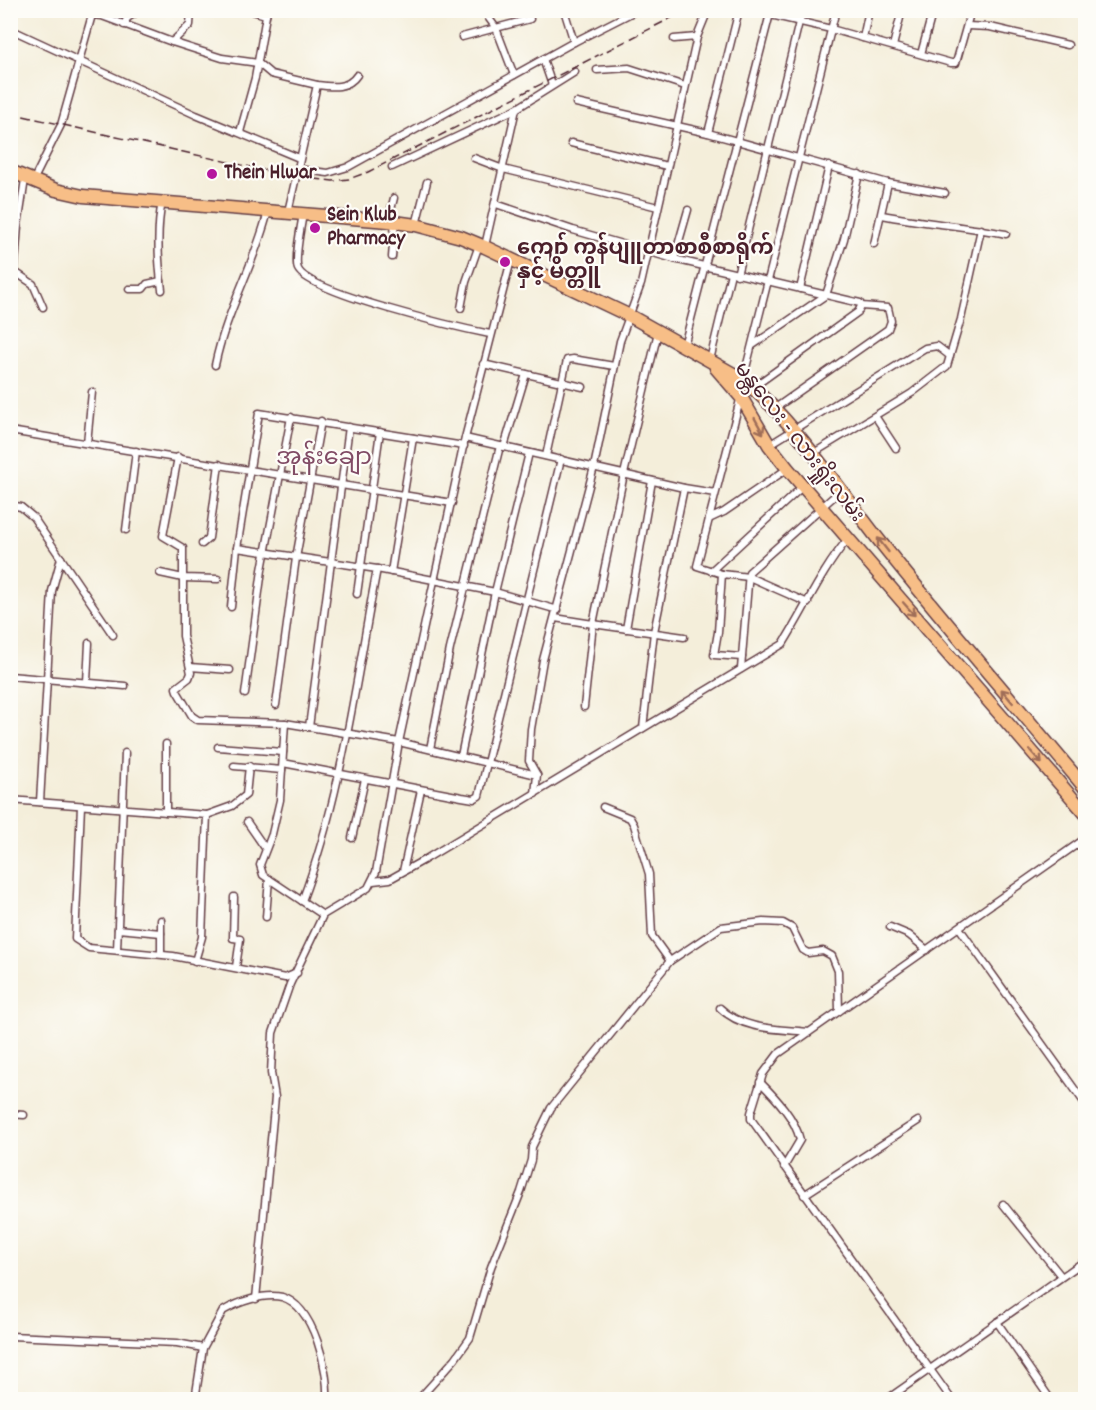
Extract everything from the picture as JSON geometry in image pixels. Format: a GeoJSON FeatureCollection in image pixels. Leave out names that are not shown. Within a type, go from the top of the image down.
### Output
{"type":"FeatureCollection","features":[{"type":"Feature","properties":{"kind":"highway"},"geometry":{"type":"LineString","coordinates":[[10,171],[56,190],[83,196],[268,210],[416,225],[482,246],[511,259],[630,316],[710,362]]}},
{"type":"Feature","properties":{"kind":"highway","name":"မန္တလေး - လားရှိုးလမ်း"},"geometry":{"type":"LineString","coordinates":[[710,362],[748,384],[793,431],[897,562],[1086,789]]}},
{"type":"Feature","properties":{"kind":"highway","name":"မန္တလေး - လားရှိုးလမ်း"},"geometry":{"type":"LineString","coordinates":[[710,362],[741,397],[769,445],[802,486],[1086,814]]}},
{"type":"Feature","properties":{"kind":"highway"},"geometry":{"type":"LineString","coordinates":[[881,578],[897,562]]}},
{"type":"Feature","properties":{"kind":"street"},"geometry":{"type":"LineString","coordinates":[[82,10],[222,58],[258,63],[271,74],[317,85],[344,85],[357,75]]}},
{"type":"Feature","properties":{"kind":"street"},"geometry":{"type":"LineString","coordinates":[[124,25],[130,14],[140,10]]}},
{"type":"Feature","properties":{"kind":"street"},"geometry":{"type":"LineString","coordinates":[[172,42],[190,25],[191,10]]}},
{"type":"Feature","properties":{"kind":"street"},"geometry":{"type":"LineString","coordinates":[[240,132],[258,63],[267,13],[249,10]]}},
{"type":"Feature","properties":{"kind":"street"},"geometry":{"type":"LineString","coordinates":[[564,10],[574,42]]}},
{"type":"Feature","properties":{"kind":"street"},"geometry":{"type":"LineString","coordinates":[[297,169],[339,171],[637,10]]}},
{"type":"Feature","properties":{"kind":"street"},"geometry":{"type":"LineString","coordinates":[[535,794],[537,775],[529,761],[531,729],[543,660],[594,467],[614,366],[648,251],[697,37],[708,10]]}},
{"type":"Feature","properties":{"kind":"street"},"geometry":{"type":"LineString","coordinates":[[708,133],[739,10]]}},
{"type":"Feature","properties":{"kind":"street"},"geometry":{"type":"LineString","coordinates":[[749,10],[771,13],[956,63],[971,10]]}},
{"type":"Feature","properties":{"kind":"street"},"geometry":{"type":"LineString","coordinates":[[710,362],[802,10]]}},
{"type":"Feature","properties":{"kind":"street"},"geometry":{"type":"LineString","coordinates":[[748,384],[753,345],[768,281],[836,10]]}},
{"type":"Feature","properties":{"kind":"street"},"geometry":{"type":"LineString","coordinates":[[863,38],[869,10]]}},
{"type":"Feature","properties":{"kind":"street"},"geometry":{"type":"LineString","coordinates":[[893,46],[902,10]]}},
{"type":"Feature","properties":{"kind":"street"},"geometry":{"type":"LineString","coordinates":[[921,54],[933,10]]}},
{"type":"Feature","properties":{"kind":"street"},"geometry":{"type":"LineString","coordinates":[[1062,10],[1086,13]]}},
{"type":"Feature","properties":{"kind":"street"},"geometry":{"type":"LineString","coordinates":[[684,346],[771,13]]}},
{"type":"Feature","properties":{"kind":"street"},"geometry":{"type":"LineString","coordinates":[[10,329],[15,272],[13,264],[18,226],[29,180],[61,125],[92,15]]}},
{"type":"Feature","properties":{"kind":"street"},"geometry":{"type":"LineString","coordinates":[[488,16],[496,28],[514,75]]}},
{"type":"Feature","properties":{"kind":"street"},"geometry":{"type":"LineString","coordinates":[[462,37],[530,19]]}},
{"type":"Feature","properties":{"kind":"street"},"geometry":{"type":"LineString","coordinates":[[967,26],[990,27],[1068,45]]}},
{"type":"Feature","properties":{"kind":"street"},"geometry":{"type":"LineString","coordinates":[[10,38],[13,30],[299,158]]}},
{"type":"Feature","properties":{"kind":"street"},"geometry":{"type":"LineString","coordinates":[[675,39],[697,37]]}},
{"type":"Feature","properties":{"kind":"street"},"geometry":{"type":"LineString","coordinates":[[543,59],[552,85]]}},
{"type":"Feature","properties":{"kind":"street"},"geometry":{"type":"LineString","coordinates":[[597,70],[628,68],[685,86]]}},
{"type":"Feature","properties":{"kind":"street"},"geometry":{"type":"LineString","coordinates":[[392,167],[516,110],[575,72]]}},
{"type":"Feature","properties":{"kind":"street"},"geometry":{"type":"LineString","coordinates":[[288,212],[317,85]]}},
{"type":"Feature","properties":{"kind":"street"},"geometry":{"type":"LineString","coordinates":[[576,103],[677,125],[888,183],[945,192]]}},
{"type":"Feature","properties":{"kind":"street"},"geometry":{"type":"LineString","coordinates":[[461,308],[466,282],[482,246],[496,204],[516,110]]}},
{"type":"Feature","properties":{"kind":"street"},"geometry":{"type":"LineString","coordinates":[[571,143],[667,166]]}},
{"type":"Feature","properties":{"kind":"street"},"geometry":{"type":"LineString","coordinates":[[474,158],[504,169],[658,207]]}},
{"type":"Feature","properties":{"kind":"street"},"geometry":{"type":"LineString","coordinates":[[800,289],[829,166]]}},
{"type":"Feature","properties":{"kind":"street"},"geometry":{"type":"LineString","coordinates":[[753,345],[826,295],[844,239],[859,174]]}},
{"type":"Feature","properties":{"kind":"street"},"geometry":{"type":"LineString","coordinates":[[416,225],[427,182]]}},
{"type":"Feature","properties":{"kind":"street"},"geometry":{"type":"LineString","coordinates":[[874,244],[888,183]]}},
{"type":"Feature","properties":{"kind":"street"},"geometry":{"type":"LineString","coordinates":[[392,257],[391,222],[394,198]]}},
{"type":"Feature","properties":{"kind":"street"},"geometry":{"type":"LineString","coordinates":[[162,202],[158,224],[162,290]]}},
{"type":"Feature","properties":{"kind":"street"},"geometry":{"type":"LineString","coordinates":[[496,204],[674,259],[857,302],[861,306],[888,308],[891,321],[888,329],[773,410]]}},
{"type":"Feature","properties":{"kind":"street"},"geometry":{"type":"LineString","coordinates":[[215,365],[236,296],[261,240],[268,210]]}},
{"type":"Feature","properties":{"kind":"street"},"geometry":{"type":"LineString","coordinates":[[674,259],[688,210]]}},
{"type":"Feature","properties":{"kind":"street"},"geometry":{"type":"LineString","coordinates":[[303,214],[297,264],[302,274],[382,308],[490,334]]}},
{"type":"Feature","properties":{"kind":"street"},"geometry":{"type":"LineString","coordinates":[[882,215],[1006,234]]}},
{"type":"Feature","properties":{"kind":"street"},"geometry":{"type":"LineString","coordinates":[[10,229],[18,226]]}},
{"type":"Feature","properties":{"kind":"street"},"geometry":{"type":"LineString","coordinates":[[811,455],[875,416],[947,366],[981,229]]}},
{"type":"Feature","properties":{"kind":"street"},"geometry":{"type":"LineString","coordinates":[[256,1299],[275,1097],[271,1073],[273,1033],[290,984],[297,974],[323,915],[358,897],[373,881],[399,742],[465,438],[511,259]]}},
{"type":"Feature","properties":{"kind":"street"},"geometry":{"type":"LineString","coordinates":[[15,272],[33,284],[43,307]]}},
{"type":"Feature","properties":{"kind":"street"},"geometry":{"type":"LineString","coordinates":[[129,289],[142,289],[147,284],[161,281]]}},
{"type":"Feature","properties":{"kind":"street"},"geometry":{"type":"LineString","coordinates":[[748,384],[858,312],[861,306]]}},
{"type":"Feature","properties":{"kind":"street"},"geometry":{"type":"LineString","coordinates":[[584,707],[593,624],[624,474],[658,332]]}},
{"type":"Feature","properties":{"kind":"street"},"geometry":{"type":"LineString","coordinates":[[769,445],[925,348],[937,346],[950,356]]}},
{"type":"Feature","properties":{"kind":"street"},"geometry":{"type":"LineString","coordinates":[[546,456],[567,360],[614,366]]}},
{"type":"Feature","properties":{"kind":"street"},"geometry":{"type":"LineString","coordinates":[[483,364],[583,387]]}},
{"type":"Feature","properties":{"kind":"street"},"geometry":{"type":"LineString","coordinates":[[429,749],[466,586],[502,446],[526,374]]}},
{"type":"Feature","properties":{"kind":"street"},"geometry":{"type":"LineString","coordinates":[[87,443],[92,392]]}},
{"type":"Feature","properties":{"kind":"street"},"geometry":{"type":"LineString","coordinates":[[741,397],[697,566],[722,574],[749,577],[808,603]]}},
{"type":"Feature","properties":{"kind":"street"},"geometry":{"type":"LineString","coordinates":[[231,607],[237,548],[260,413],[464,446]]}},
{"type":"Feature","properties":{"kind":"street"},"geometry":{"type":"LineString","coordinates":[[875,416],[896,448]]}},
{"type":"Feature","properties":{"kind":"street"},"geometry":{"type":"LineString","coordinates":[[245,694],[266,553],[291,417]]}},
{"type":"Feature","properties":{"kind":"street"},"geometry":{"type":"LineString","coordinates":[[276,705],[296,558],[321,422]]}},
{"type":"Feature","properties":{"kind":"street"},"geometry":{"type":"LineString","coordinates":[[309,727],[349,427]]}},
{"type":"Feature","properties":{"kind":"street"},"geometry":{"type":"LineString","coordinates":[[10,431],[452,503]]}},
{"type":"Feature","properties":{"kind":"street"},"geometry":{"type":"LineString","coordinates":[[357,594],[380,432]]}},
{"type":"Feature","properties":{"kind":"street"},"geometry":{"type":"LineString","coordinates":[[391,572],[413,438]]}},
{"type":"Feature","properties":{"kind":"street"},"geometry":{"type":"LineString","coordinates":[[465,438],[652,481],[715,493]]}},
{"type":"Feature","properties":{"kind":"street"},"geometry":{"type":"LineString","coordinates":[[126,530],[136,451]]}},
{"type":"Feature","properties":{"kind":"street"},"geometry":{"type":"LineString","coordinates":[[460,756],[495,592],[529,453]]}},
{"type":"Feature","properties":{"kind":"street"},"geometry":{"type":"LineString","coordinates":[[178,457],[164,536],[183,548],[183,636],[190,667],[189,678],[176,688],[192,716],[198,720],[285,723],[345,732],[399,742],[537,775]]}},
{"type":"Feature","properties":{"kind":"street"},"geometry":{"type":"LineString","coordinates":[[234,766],[282,766],[338,773],[391,785],[474,799],[479,796],[561,459]]}},
{"type":"Feature","properties":{"kind":"street"},"geometry":{"type":"LineString","coordinates":[[202,544],[209,538],[219,464]]}},
{"type":"Feature","properties":{"kind":"street"},"geometry":{"type":"LineString","coordinates":[[709,519],[724,512],[788,469]]}},
{"type":"Feature","properties":{"kind":"street"},"geometry":{"type":"LineString","coordinates":[[626,629],[652,481]]}},
{"type":"Feature","properties":{"kind":"street"},"geometry":{"type":"LineString","coordinates":[[711,571],[802,486]]}},
{"type":"Feature","properties":{"kind":"street"},"geometry":{"type":"LineString","coordinates":[[643,728],[654,632],[684,488]]}},
{"type":"Feature","properties":{"kind":"street"},"geometry":{"type":"LineString","coordinates":[[741,669],[750,572],[840,491]]}},
{"type":"Feature","properties":{"kind":"street"},"geometry":{"type":"LineString","coordinates":[[10,505],[21,507],[33,517],[113,635]]}},
{"type":"Feature","properties":{"kind":"street"},"geometry":{"type":"LineString","coordinates":[[373,881],[390,879],[403,872],[783,644],[808,603],[814,587],[848,540]]}},
{"type":"Feature","properties":{"kind":"street"},"geometry":{"type":"LineString","coordinates":[[237,548],[330,561],[435,580],[495,592],[558,610]]}},
{"type":"Feature","properties":{"kind":"street"},"geometry":{"type":"LineString","coordinates":[[40,802],[52,591],[61,558]]}},
{"type":"Feature","properties":{"kind":"street"},"geometry":{"type":"LineString","coordinates":[[302,901],[323,838],[338,773],[377,569]]}},
{"type":"Feature","properties":{"kind":"street"},"geometry":{"type":"LineString","coordinates":[[160,573],[183,578],[218,579]]}},
{"type":"Feature","properties":{"kind":"street"},"geometry":{"type":"LineString","coordinates":[[722,574],[714,655],[742,657]]}},
{"type":"Feature","properties":{"kind":"street"},"geometry":{"type":"LineString","coordinates":[[555,618],[684,637]]}},
{"type":"Feature","properties":{"kind":"street"},"geometry":{"type":"LineString","coordinates":[[87,682],[89,643]]}},
{"type":"Feature","properties":{"kind":"street"},"geometry":{"type":"LineString","coordinates":[[190,667],[230,670]]}},
{"type":"Feature","properties":{"kind":"street"},"geometry":{"type":"LineString","coordinates":[[10,676],[125,686]]}},
{"type":"Feature","properties":{"kind":"street"},"geometry":{"type":"LineString","coordinates":[[285,723],[277,820],[260,865],[263,875],[323,915]]}},
{"type":"Feature","properties":{"kind":"street"},"geometry":{"type":"LineString","coordinates":[[166,744],[166,812]]}},
{"type":"Feature","properties":{"kind":"street"},"geometry":{"type":"LineString","coordinates":[[218,747],[284,752]]}},
{"type":"Feature","properties":{"kind":"street"},"geometry":{"type":"LineString","coordinates":[[117,951],[125,753]]}},
{"type":"Feature","properties":{"kind":"street"},"geometry":{"type":"LineString","coordinates":[[10,800],[207,815],[232,806],[246,795],[249,766]]}},
{"type":"Feature","properties":{"kind":"street"},"geometry":{"type":"LineString","coordinates":[[352,838],[365,779]]}},
{"type":"Feature","properties":{"kind":"street"},"geometry":{"type":"LineString","coordinates":[[403,872],[421,790]]}},
{"type":"Feature","properties":{"kind":"street"},"geometry":{"type":"LineString","coordinates":[[81,806],[75,939],[89,948],[153,956],[161,954],[285,978],[297,974]]}},
{"type":"Feature","properties":{"kind":"street"},"geometry":{"type":"LineString","coordinates":[[603,807],[630,818],[634,825],[649,874],[652,936],[670,961]]}},
{"type":"Feature","properties":{"kind":"street"},"geometry":{"type":"LineString","coordinates":[[195,961],[202,937],[207,815]]}},
{"type":"Feature","properties":{"kind":"street"},"geometry":{"type":"LineString","coordinates":[[247,822],[266,848]]}},
{"type":"Feature","properties":{"kind":"street"},"geometry":{"type":"LineString","coordinates":[[952,1400],[751,1119],[760,1082],[778,1054],[960,929],[1086,838]]}},
{"type":"Feature","properties":{"kind":"street"},"geometry":{"type":"LineString","coordinates":[[266,917],[269,879]]}},
{"type":"Feature","properties":{"kind":"street"},"geometry":{"type":"LineString","coordinates":[[234,897],[233,938],[240,939],[236,967]]}},
{"type":"Feature","properties":{"kind":"street"},"geometry":{"type":"LineString","coordinates":[[161,920],[161,954]]}},
{"type":"Feature","properties":{"kind":"street"},"geometry":{"type":"LineString","coordinates":[[418,1400],[455,1359],[470,1338],[491,1266],[521,1192],[531,1160],[532,1147],[551,1108],[670,961],[721,927],[764,922],[783,923],[792,928],[803,950],[808,953],[823,951],[832,956],[838,971],[839,1011]]}},
{"type":"Feature","properties":{"kind":"street"},"geometry":{"type":"LineString","coordinates":[[890,927],[909,935],[927,950]]}},
{"type":"Feature","properties":{"kind":"street"},"geometry":{"type":"LineString","coordinates":[[118,929],[161,933]]}},
{"type":"Feature","properties":{"kind":"street"},"geometry":{"type":"LineString","coordinates":[[960,929],[1086,1104]]}},
{"type":"Feature","properties":{"kind":"street"},"geometry":{"type":"LineString","coordinates":[[285,978],[290,984]]}},
{"type":"Feature","properties":{"kind":"street"},"geometry":{"type":"LineString","coordinates":[[720,1008],[731,1019],[755,1026],[809,1032]]}},
{"type":"Feature","properties":{"kind":"street"},"geometry":{"type":"LineString","coordinates":[[760,1082],[776,1098],[798,1131],[800,1140],[784,1167]]}},
{"type":"Feature","properties":{"kind":"street"},"geometry":{"type":"LineString","coordinates":[[10,1114],[24,1115]]}},
{"type":"Feature","properties":{"kind":"street"},"geometry":{"type":"LineString","coordinates":[[804,1195],[918,1121]]}},
{"type":"Feature","properties":{"kind":"street"},"geometry":{"type":"LineString","coordinates":[[1003,1204],[1061,1276]]}},
{"type":"Feature","properties":{"kind":"street"},"geometry":{"type":"LineString","coordinates":[[886,1400],[1086,1260]]}},
{"type":"Feature","properties":{"kind":"street"},"geometry":{"type":"LineString","coordinates":[[195,1400],[203,1348],[223,1311],[256,1299],[283,1297],[296,1305],[321,1347],[327,1400]]}},
{"type":"Feature","properties":{"kind":"street"},"geometry":{"type":"LineString","coordinates":[[996,1322],[1050,1400]]}},
{"type":"Feature","properties":{"kind":"street"},"geometry":{"type":"LineString","coordinates":[[10,1335],[177,1343],[203,1348]]}},
{"type":"Feature","properties":{"kind":"railway"},"geometry":{"type":"LineString","coordinates":[[10,113],[295,177],[333,181],[349,179],[368,172],[687,10]]}},
{"type":"Feature","properties":{"kind":"place","name":"Thein Hlwar"},"geometry":{"type":"Point","coordinates":[212,174]}},
{"type":"Feature","properties":{"kind":"place","name":"Sein Klub Pharmacy"},"geometry":{"type":"Point","coordinates":[315,228]}},
{"type":"Feature","properties":{"kind":"place","name":"ကျော် ကွန်ပျူတာစာစီစာရိုက် နှင့် မိတ္တူ"},"geometry":{"type":"Point","coordinates":[505,262]}},
{"type":"Feature","properties":{"kind":"district","name":"အုန်းချော"},"geometry":{"type":"Point","coordinates":[324,459]}}]}
